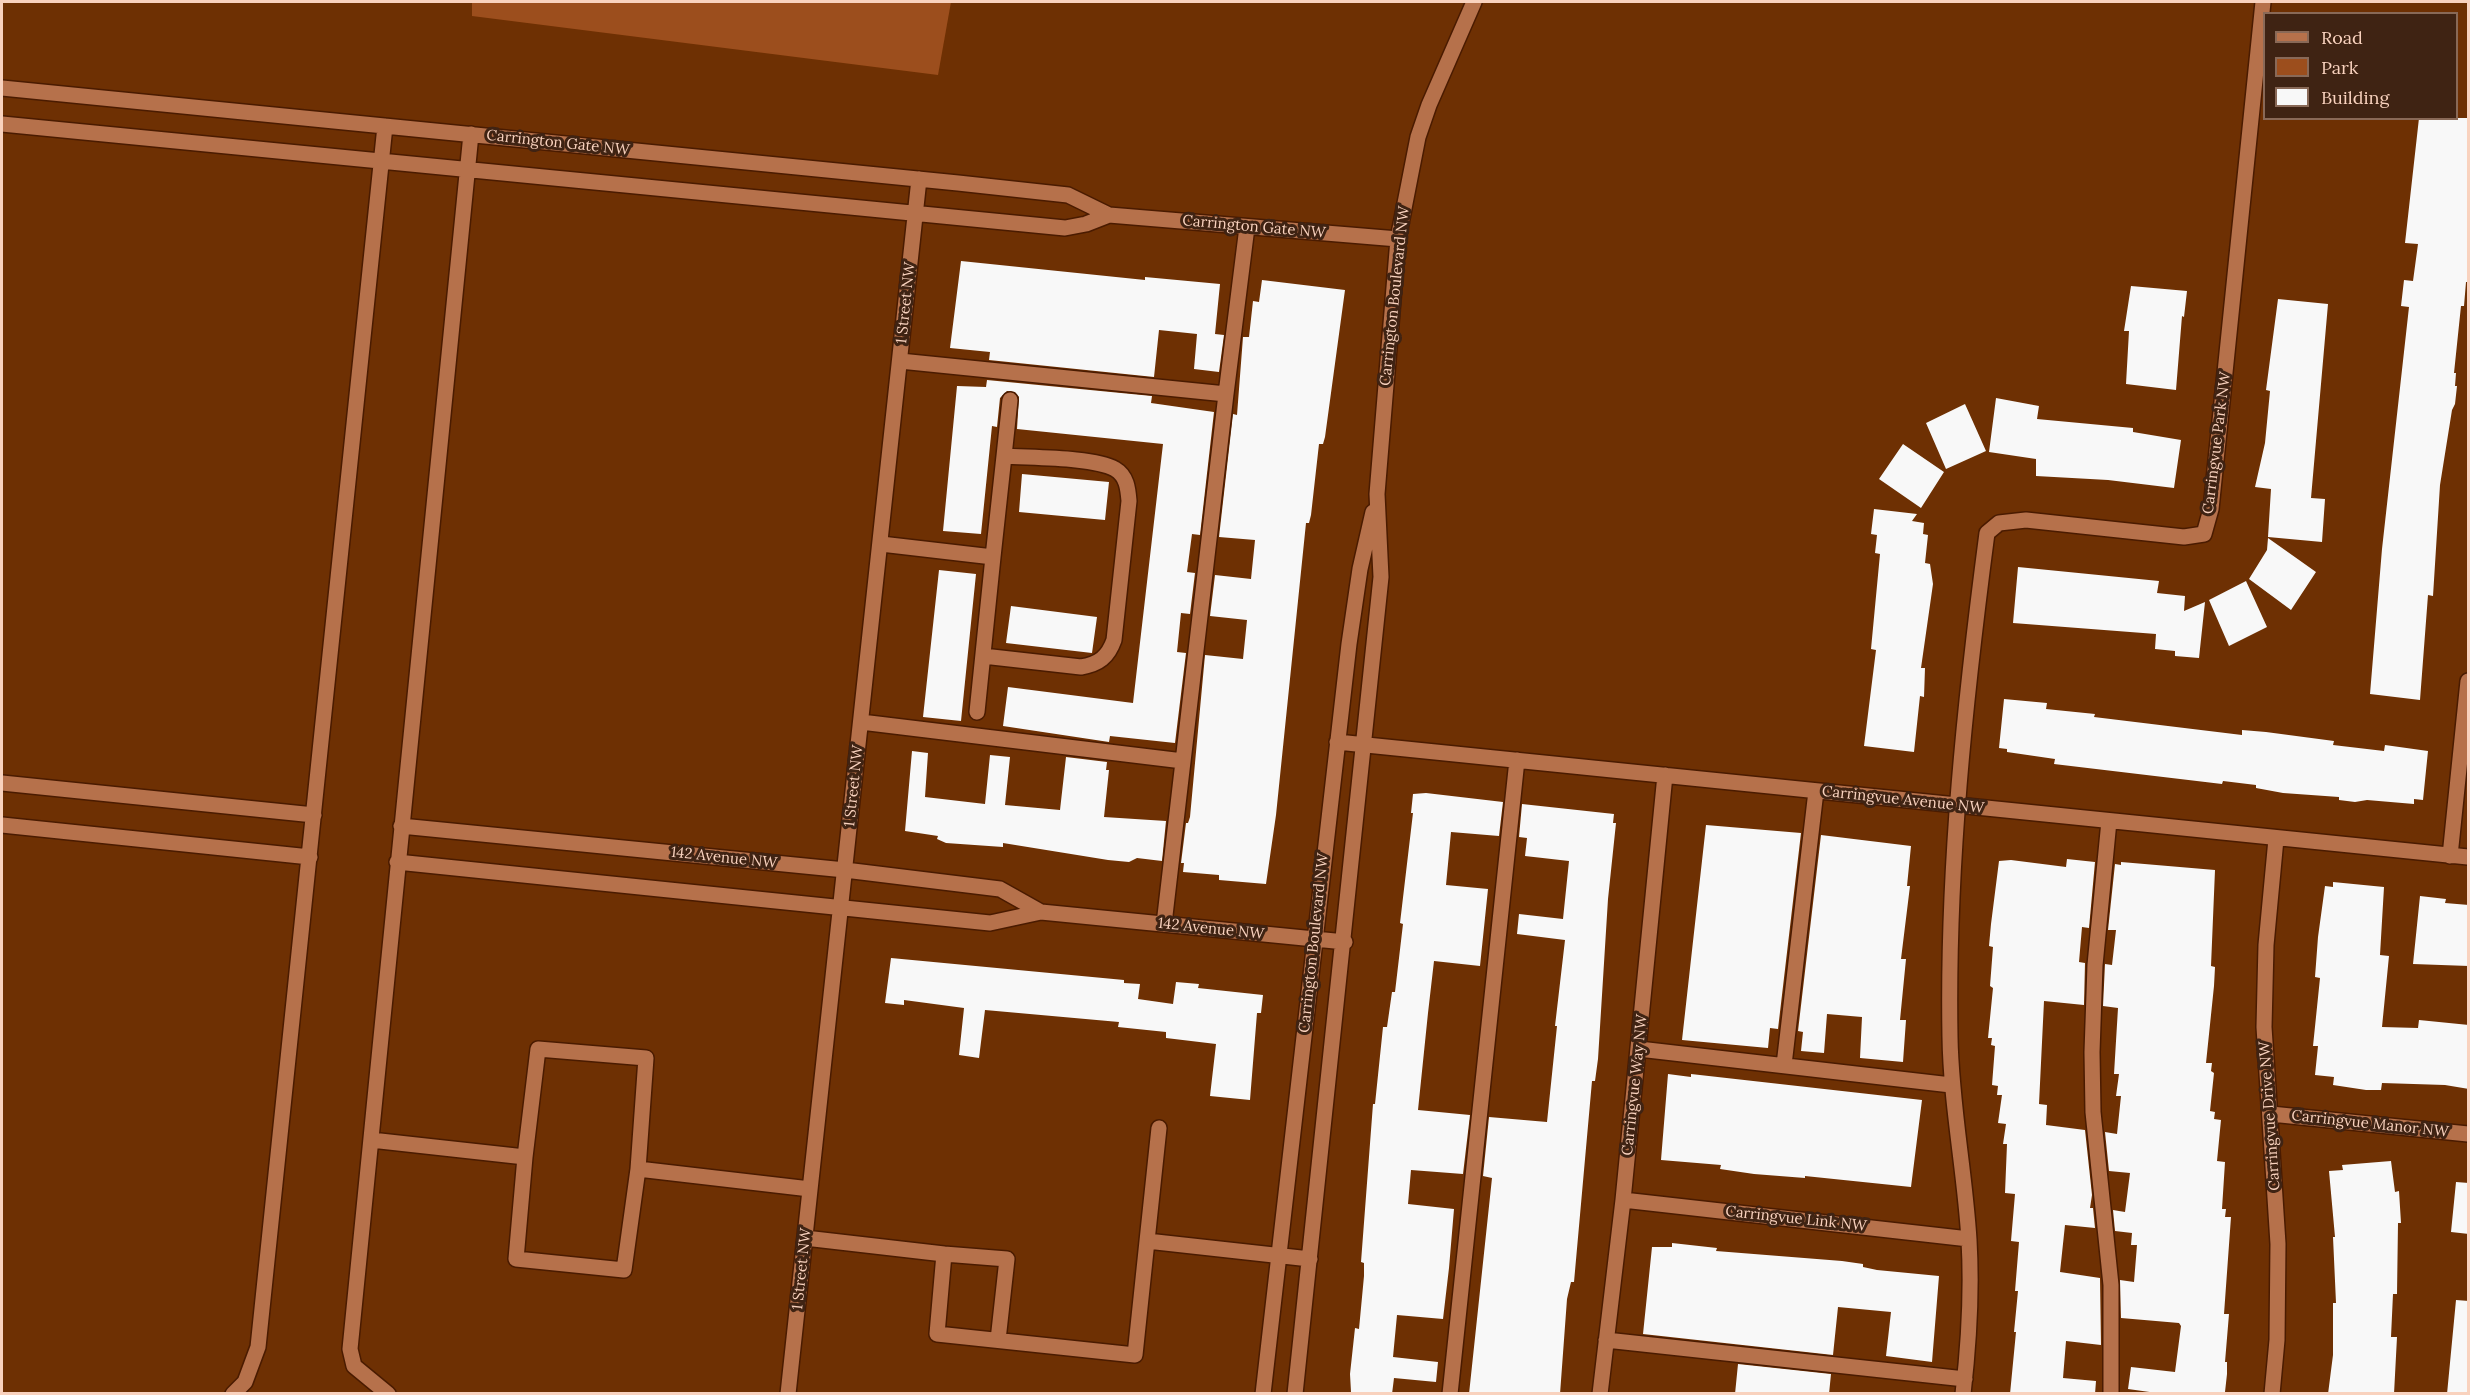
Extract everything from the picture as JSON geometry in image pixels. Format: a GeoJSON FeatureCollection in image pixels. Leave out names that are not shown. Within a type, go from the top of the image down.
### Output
{"type":"FeatureCollection","features":[{"type":"Feature","properties":{"kind":"street","name":"Carrington Boulevard NW"},"geometry":{"type":"LineString","coordinates":[[1295,1394],[1345,942],[1381,577],[1377,494],[1398,239],[1418,138],[1429,105],[1474,2]]}},
{"type":"Feature","properties":{"kind":"street","name":"Carringvue Park NW"},"geometry":{"type":"LineString","coordinates":[[1958,805],[1987,532],[1999,523],[2026,520],[2184,537],[2204,534],[2211,509],[2263,2]]}},
{"type":"Feature","properties":{"kind":"street","name":"Carrington Gate NW"},"geometry":{"type":"LineString","coordinates":[[2,88],[919,178],[1068,195],[1109,215],[1398,239]]}},
{"type":"Feature","properties":{"kind":"street","name":"Carrington Gate NW"},"geometry":{"type":"LineString","coordinates":[[2,124],[1065,228],[1086,224],[1109,215]]}},
{"type":"Feature","properties":{"kind":"street"},"geometry":{"type":"LineString","coordinates":[[233,1394],[245,1382],[258,1347],[386,126]]}},
{"type":"Feature","properties":{"kind":"street"},"geometry":{"type":"LineString","coordinates":[[388,1394],[354,1366],[350,1349],[471,134]]}},
{"type":"Feature","properties":{"kind":"street","name":"1 Street NW"},"geometry":{"type":"LineString","coordinates":[[788,1394],[919,178]]}},
{"type":"Feature","properties":{"kind":"street"},"geometry":{"type":"LineString","coordinates":[[1164,924],[1247,227]]}},
{"type":"Feature","properties":{"kind":"street"},"geometry":{"type":"LineString","coordinates":[[900,361],[1226,393]]}},
{"type":"Feature","properties":{"kind":"street"},"geometry":{"type":"LineString","coordinates":[[977,712],[1010,400]]}},
{"type":"Feature","properties":{"kind":"street"},"geometry":{"type":"LineString","coordinates":[[983,656],[1081,667],[1095,665],[1109,654],[1114,640],[1128,513],[1127,482],[1115,470],[1092,462],[1004,456]]}},
{"type":"Feature","properties":{"kind":"street","name":"Carrington Boulevard NW"},"geometry":{"type":"LineString","coordinates":[[1263,1394],[1337,742],[1360,569],[1377,494]]}},
{"type":"Feature","properties":{"kind":"street"},"geometry":{"type":"LineString","coordinates":[[881,544],[993,557]]}},
{"type":"Feature","properties":{"kind":"street"},"geometry":{"type":"LineString","coordinates":[[2450,856],[2469,681]]}},
{"type":"Feature","properties":{"kind":"street"},"geometry":{"type":"LineString","coordinates":[[861,722],[1183,761]]}},
{"type":"Feature","properties":{"kind":"street","name":"Carringvue Avenue NW"},"geometry":{"type":"LineString","coordinates":[[1337,742],[2469,857]]}},
{"type":"Feature","properties":{"kind":"street"},"geometry":{"type":"LineString","coordinates":[[1450,1394],[1517,760]]}},
{"type":"Feature","properties":{"kind":"street","name":"Carringvue Way NW"},"geometry":{"type":"LineString","coordinates":[[1600,1394],[1639,1049],[1665,775]]}},
{"type":"Feature","properties":{"kind":"street"},"geometry":{"type":"LineString","coordinates":[[2,783],[314,815]]}},
{"type":"Feature","properties":{"kind":"street"},"geometry":{"type":"LineString","coordinates":[[1784,1065],[1816,791]]}},
{"type":"Feature","properties":{"kind":"street"},"geometry":{"type":"LineString","coordinates":[[1606,1340],[1964,1386],[1970,1293],[1969,1239],[1951,1084],[1950,917],[1958,805]]}},
{"type":"Feature","properties":{"kind":"street"},"geometry":{"type":"LineString","coordinates":[[2109,821],[2095,965],[2092,1052],[2093,1112],[2111,1285],[2111,1394]]}},
{"type":"Feature","properties":{"kind":"street"},"geometry":{"type":"LineString","coordinates":[[2,825],[310,857]]}},
{"type":"Feature","properties":{"kind":"street","name":"142 Avenue NW"},"geometry":{"type":"LineString","coordinates":[[401,826],[845,870],[1000,889],[1041,912]]}},
{"type":"Feature","properties":{"kind":"street","name":"Carringvue Drive NW"},"geometry":{"type":"LineString","coordinates":[[2272,1394],[2278,1295],[2276,1189],[2264,1027],[2264,984],[2276,839]]}},
{"type":"Feature","properties":{"kind":"street","name":"142 Avenue NW"},"geometry":{"type":"LineString","coordinates":[[397,862],[990,923],[1041,912],[1345,942]]}},
{"type":"Feature","properties":{"kind":"street"},"geometry":{"type":"LineString","coordinates":[[538,1048],[646,1058],[638,1169],[624,1270],[516,1259],[538,1048]]}},
{"type":"Feature","properties":{"kind":"street"},"geometry":{"type":"LineString","coordinates":[[1639,1049],[1951,1084]]}},
{"type":"Feature","properties":{"kind":"street","name":"Carringvue Manor NW"},"geometry":{"type":"LineString","coordinates":[[2271,1114],[2469,1134]]}},
{"type":"Feature","properties":{"kind":"street"},"geometry":{"type":"LineString","coordinates":[[944,1254],[937,1334],[1135,1354],[1159,1128]]}},
{"type":"Feature","properties":{"kind":"street"},"geometry":{"type":"LineString","coordinates":[[371,1140],[525,1157]]}},
{"type":"Feature","properties":{"kind":"street"},"geometry":{"type":"LineString","coordinates":[[638,1169],[810,1189]]}},
{"type":"Feature","properties":{"kind":"street","name":"Carringvue Link NW"},"geometry":{"type":"LineString","coordinates":[[1623,1200],[1969,1239]]}},
{"type":"Feature","properties":{"kind":"street"},"geometry":{"type":"LineString","coordinates":[[805,1238],[1007,1259],[998,1340]]}},
{"type":"Feature","properties":{"kind":"street"},"geometry":{"type":"LineString","coordinates":[[1147,1241],[1310,1259]]}},
{"type":"Feature","properties":{"kind":"green space"},"geometry":{"type":"Polygon","coordinates":[[[472,2],[951,2],[938,75],[472,16],[472,2]]]}},
{"type":"Feature","properties":{"kind":"building"},"geometry":{"type":"Polygon","coordinates":[[[2469,118],[2469,282],[2466,282],[2464,306],[2461,306],[2454,373],[2456,373],[2455,386],[2457,386],[2455,404],[2452,410],[2440,485],[2433,596],[2428,595],[2420,700],[2370,694],[2382,549],[2409,307],[2401,306],[2404,280],[2413,281],[2418,244],[2405,243],[2419,120],[2469,118]]]}},
{"type":"Feature","properties":{"kind":"building"},"geometry":{"type":"Polygon","coordinates":[[[961,261],[1145,280],[1145,277],[1220,284],[1215,334],[1224,335],[1219,372],[1194,369],[1197,334],[1159,330],[1154,377],[989,360],[990,352],[950,348],[961,261]]]}},
{"type":"Feature","properties":{"kind":"building"},"geometry":{"type":"Polygon","coordinates":[[[1262,280],[1345,290],[1325,437],[1323,444],[1319,444],[1311,515],[1309,523],[1306,523],[1276,815],[1266,884],[1219,880],[1219,875],[1183,872],[1184,863],[1181,863],[1186,823],[1190,817],[1205,655],[1243,659],[1247,620],[1210,616],[1215,575],[1251,579],[1255,540],[1219,537],[1233,414],[1237,415],[1243,337],[1249,337],[1253,301],[1259,302],[1262,280]]]}},
{"type":"Feature","properties":{"kind":"building"},"geometry":{"type":"Polygon","coordinates":[[[2131,286],[2187,291],[2184,317],[2182,316],[2176,390],[2126,384],[2129,331],[2124,331],[2131,286]]]}},
{"type":"Feature","properties":{"kind":"building"},"geometry":{"type":"Polygon","coordinates":[[[2278,299],[2328,304],[2311,498],[2325,499],[2322,542],[2268,537],[2271,489],[2255,487],[2265,443],[2270,391],[2266,390],[2278,299]]]}},
{"type":"Feature","properties":{"kind":"building"},"geometry":{"type":"Polygon","coordinates":[[[987,380],[1152,396],[1151,403],[1214,412],[1200,535],[1192,534],[1187,572],[1195,573],[1190,614],[1181,613],[1177,652],[1186,653],[1175,743],[1110,736],[1109,742],[1003,726],[1008,687],[1133,703],[1163,444],[1017,429],[1019,397],[1015,392],[1007,391],[1000,398],[997,427],[992,426],[981,534],[943,531],[957,386],[986,387],[987,380]]]}},
{"type":"Feature","properties":{"kind":"building"},"geometry":{"type":"Polygon","coordinates":[[[1996,398],[2039,406],[2037,419],[2133,428],[2133,432],[2181,440],[2174,488],[2108,480],[2036,476],[2036,459],[1989,452],[1996,398]]]}},
{"type":"Feature","properties":{"kind":"building"},"geometry":{"type":"Polygon","coordinates":[[[1965,404],[1986,451],[1946,469],[1926,423],[1965,404]]]}},
{"type":"Feature","properties":{"kind":"building"},"geometry":{"type":"Polygon","coordinates":[[[1903,444],[1944,472],[1921,508],[1879,479],[1903,444]]]}},
{"type":"Feature","properties":{"kind":"building"},"geometry":{"type":"Polygon","coordinates":[[[1022,474],[1109,482],[1105,520],[1019,512],[1022,474]]]}},
{"type":"Feature","properties":{"kind":"building"},"geometry":{"type":"Polygon","coordinates":[[[1874,509],[1917,514],[1912,521],[1924,523],[1923,534],[1928,535],[1925,563],[1930,564],[1933,584],[1921,668],[1925,668],[1924,697],[1920,696],[1914,752],[1864,746],[1876,650],[1871,649],[1880,554],[1875,553],[1877,535],[1871,534],[1874,509]]]}},
{"type":"Feature","properties":{"kind":"building"},"geometry":{"type":"Polygon","coordinates":[[[2268,538],[2316,572],[2291,610],[2249,579],[2267,550],[2268,538]]]}},
{"type":"Feature","properties":{"kind":"building"},"geometry":{"type":"Polygon","coordinates":[[[2018,567],[2159,581],[2157,593],[2185,596],[2184,611],[2205,602],[2199,658],[2175,656],[2175,651],[2155,649],[2156,634],[2013,623],[2018,567]]]}},
{"type":"Feature","properties":{"kind":"building"},"geometry":{"type":"Polygon","coordinates":[[[939,570],[976,574],[961,721],[923,717],[939,570]]]}},
{"type":"Feature","properties":{"kind":"building"},"geometry":{"type":"Polygon","coordinates":[[[2246,581],[2267,627],[2229,646],[2209,600],[2246,581]]]}},
{"type":"Feature","properties":{"kind":"building"},"geometry":{"type":"Polygon","coordinates":[[[1011,606],[1097,617],[1092,653],[1006,643],[1011,606]]]}},
{"type":"Feature","properties":{"kind":"building"},"geometry":{"type":"Polygon","coordinates":[[[2004,699],[2047,703],[2046,709],[2095,714],[2094,717],[2242,735],[2242,730],[2266,732],[2334,741],[2333,745],[2384,751],[2385,745],[2428,751],[2423,800],[2414,799],[2414,804],[2367,800],[2355,802],[2339,800],[2339,797],[2283,793],[2256,788],[2256,785],[2223,781],[2222,784],[2054,764],[2055,759],[2007,752],[2007,749],[1999,748],[2004,699]]]}},
{"type":"Feature","properties":{"kind":"building"},"geometry":{"type":"Polygon","coordinates":[[[912,751],[928,753],[925,797],[985,804],[990,755],[1010,757],[1005,805],[1060,810],[1066,757],[1107,762],[1106,770],[1109,770],[1104,817],[1166,821],[1162,861],[1137,858],[1129,862],[1108,860],[1003,843],[1003,847],[946,843],[937,839],[938,836],[905,831],[912,751]]]}},
{"type":"Feature","properties":{"kind":"building"},"geometry":{"type":"Polygon","coordinates":[[[1426,793],[1503,802],[1499,836],[1451,832],[1446,885],[1488,889],[1480,966],[1434,961],[1428,1013],[1418,1110],[1470,1115],[1463,1174],[1411,1170],[1408,1204],[1454,1209],[1449,1268],[1443,1319],[1397,1315],[1393,1357],[1438,1362],[1436,1382],[1394,1378],[1392,1394],[1353,1394],[1350,1374],[1355,1328],[1359,1329],[1364,1276],[1364,1263],[1361,1262],[1373,1104],[1375,1104],[1383,1027],[1387,1027],[1392,992],[1395,992],[1403,924],[1400,923],[1413,813],[1411,813],[1413,794],[1426,793]]]}},
{"type":"Feature","properties":{"kind":"building"},"geometry":{"type":"Polygon","coordinates":[[[1522,804],[1614,814],[1613,823],[1616,823],[1608,899],[1598,1059],[1595,1081],[1592,1081],[1574,1282],[1571,1282],[1567,1299],[1560,1394],[1469,1394],[1492,1178],[1483,1176],[1489,1117],[1547,1122],[1565,940],[1517,934],[1519,914],[1563,919],[1569,861],[1525,856],[1527,838],[1519,837],[1522,804]]]}},
{"type":"Feature","properties":{"kind":"building"},"geometry":{"type":"Polygon","coordinates":[[[1706,825],[1801,833],[1778,1029],[1770,1028],[1768,1048],[1682,1040],[1706,825]]]}},
{"type":"Feature","properties":{"kind":"building"},"geometry":{"type":"Polygon","coordinates":[[[1821,835],[1911,846],[1907,886],[1910,886],[1901,959],[1906,959],[1900,1020],[1906,1020],[1903,1062],[1860,1058],[1862,1017],[1827,1014],[1824,1053],[1801,1051],[1803,1032],[1798,1031],[1821,835]]]}},
{"type":"Feature","properties":{"kind":"building"},"geometry":{"type":"Polygon","coordinates":[[[2067,859],[2095,862],[2089,928],[2082,927],[2079,962],[2085,963],[2084,1005],[2044,1001],[2039,1104],[2047,1105],[2046,1125],[2085,1130],[2092,1195],[2090,1208],[2093,1208],[2095,1228],[2065,1225],[2060,1272],[2100,1278],[2101,1345],[2066,1341],[2063,1378],[2096,1381],[2095,1394],[2010,1394],[2016,1332],[2014,1332],[2018,1291],[2015,1291],[2019,1242],[2011,1241],[2015,1194],[2005,1193],[2007,1144],[2003,1144],[2006,1124],[1998,1123],[2002,1095],[1997,1095],[1998,1086],[1992,1085],[1995,1046],[1991,1045],[1992,1038],[1988,1038],[1993,988],[1990,986],[1993,947],[1989,946],[1991,924],[1999,861],[2011,860],[2066,867],[2067,859]]]}},
{"type":"Feature","properties":{"kind":"building"},"geometry":{"type":"Polygon","coordinates":[[[2121,862],[2215,870],[2211,966],[2215,967],[2206,1063],[2212,1063],[2211,1071],[2214,1073],[2210,1111],[2215,1112],[2214,1119],[2221,1120],[2217,1161],[2225,1162],[2222,1209],[2226,1209],[2225,1217],[2231,1217],[2224,1314],[2229,1314],[2225,1362],[2227,1362],[2227,1374],[2225,1392],[2222,1394],[2164,1394],[2128,1389],[2131,1367],[2175,1372],[2181,1326],[2179,1323],[2121,1318],[2120,1280],[2134,1282],[2137,1245],[2131,1245],[2132,1233],[2115,1231],[2113,1210],[2125,1212],[2130,1173],[2109,1171],[2105,1132],[2117,1134],[2121,1096],[2116,1096],[2119,1074],[2114,1074],[2118,1008],[2103,1006],[2105,964],[2112,965],[2116,930],[2108,930],[2115,864],[2121,865],[2121,862]]]}},
{"type":"Feature","properties":{"kind":"building"},"geometry":{"type":"Polygon","coordinates":[[[2333,882],[2384,887],[2380,955],[2389,956],[2382,1027],[2418,1028],[2419,1020],[2469,1025],[2469,1089],[2445,1085],[2382,1083],[2381,1090],[2366,1090],[2333,1085],[2334,1077],[2315,1075],[2318,1046],[2313,1046],[2320,978],[2315,977],[2318,937],[2325,886],[2333,887],[2333,882]]]}},
{"type":"Feature","properties":{"kind":"building"},"geometry":{"type":"Polygon","coordinates":[[[2420,896],[2446,899],[2445,903],[2469,905],[2469,966],[2413,964],[2420,896]]]}},
{"type":"Feature","properties":{"kind":"building"},"geometry":{"type":"Polygon","coordinates":[[[891,958],[1124,980],[1124,983],[1140,984],[1138,999],[1173,1004],[1176,982],[1199,984],[1198,988],[1263,995],[1261,1013],[1257,1013],[1250,1100],[1210,1096],[1216,1044],[1166,1038],[1166,1032],[1118,1027],[1119,1022],[985,1010],[979,1058],[959,1055],[964,1008],[904,1000],[904,1005],[885,1003],[891,958]]]}},
{"type":"Feature","properties":{"kind":"building"},"geometry":{"type":"Polygon","coordinates":[[[1668,1074],[1691,1077],[1691,1074],[1922,1100],[1911,1187],[1805,1176],[1805,1178],[1754,1174],[1720,1169],[1721,1165],[1661,1160],[1668,1074]]]}},
{"type":"Feature","properties":{"kind":"building"},"geometry":{"type":"Polygon","coordinates":[[[2391,1161],[2395,1192],[2399,1191],[2401,1223],[2398,1223],[2397,1294],[2393,1294],[2391,1337],[2397,1337],[2394,1394],[2328,1394],[2333,1355],[2333,1303],[2336,1303],[2333,1237],[2335,1237],[2329,1171],[2343,1170],[2342,1165],[2391,1161]]]}},
{"type":"Feature","properties":{"kind":"building"},"geometry":{"type":"Polygon","coordinates":[[[2456,1182],[2469,1183],[2469,1234],[2451,1232],[2456,1182]]]}},
{"type":"Feature","properties":{"kind":"building"},"geometry":{"type":"Polygon","coordinates":[[[1672,1243],[1717,1248],[1716,1251],[1842,1261],[1863,1264],[1863,1267],[1877,1270],[1939,1276],[1932,1362],[1886,1356],[1891,1312],[1838,1307],[1833,1355],[1643,1334],[1652,1247],[1672,1247],[1672,1243]]]}},
{"type":"Feature","properties":{"kind":"building"},"geometry":{"type":"Polygon","coordinates":[[[2456,1300],[2469,1301],[2469,1394],[2447,1394],[2456,1300]]]}},
{"type":"Feature","properties":{"kind":"building"},"geometry":{"type":"Polygon","coordinates":[[[1738,1364],[1831,1374],[1829,1394],[1735,1394],[1738,1364]]]}}]}
